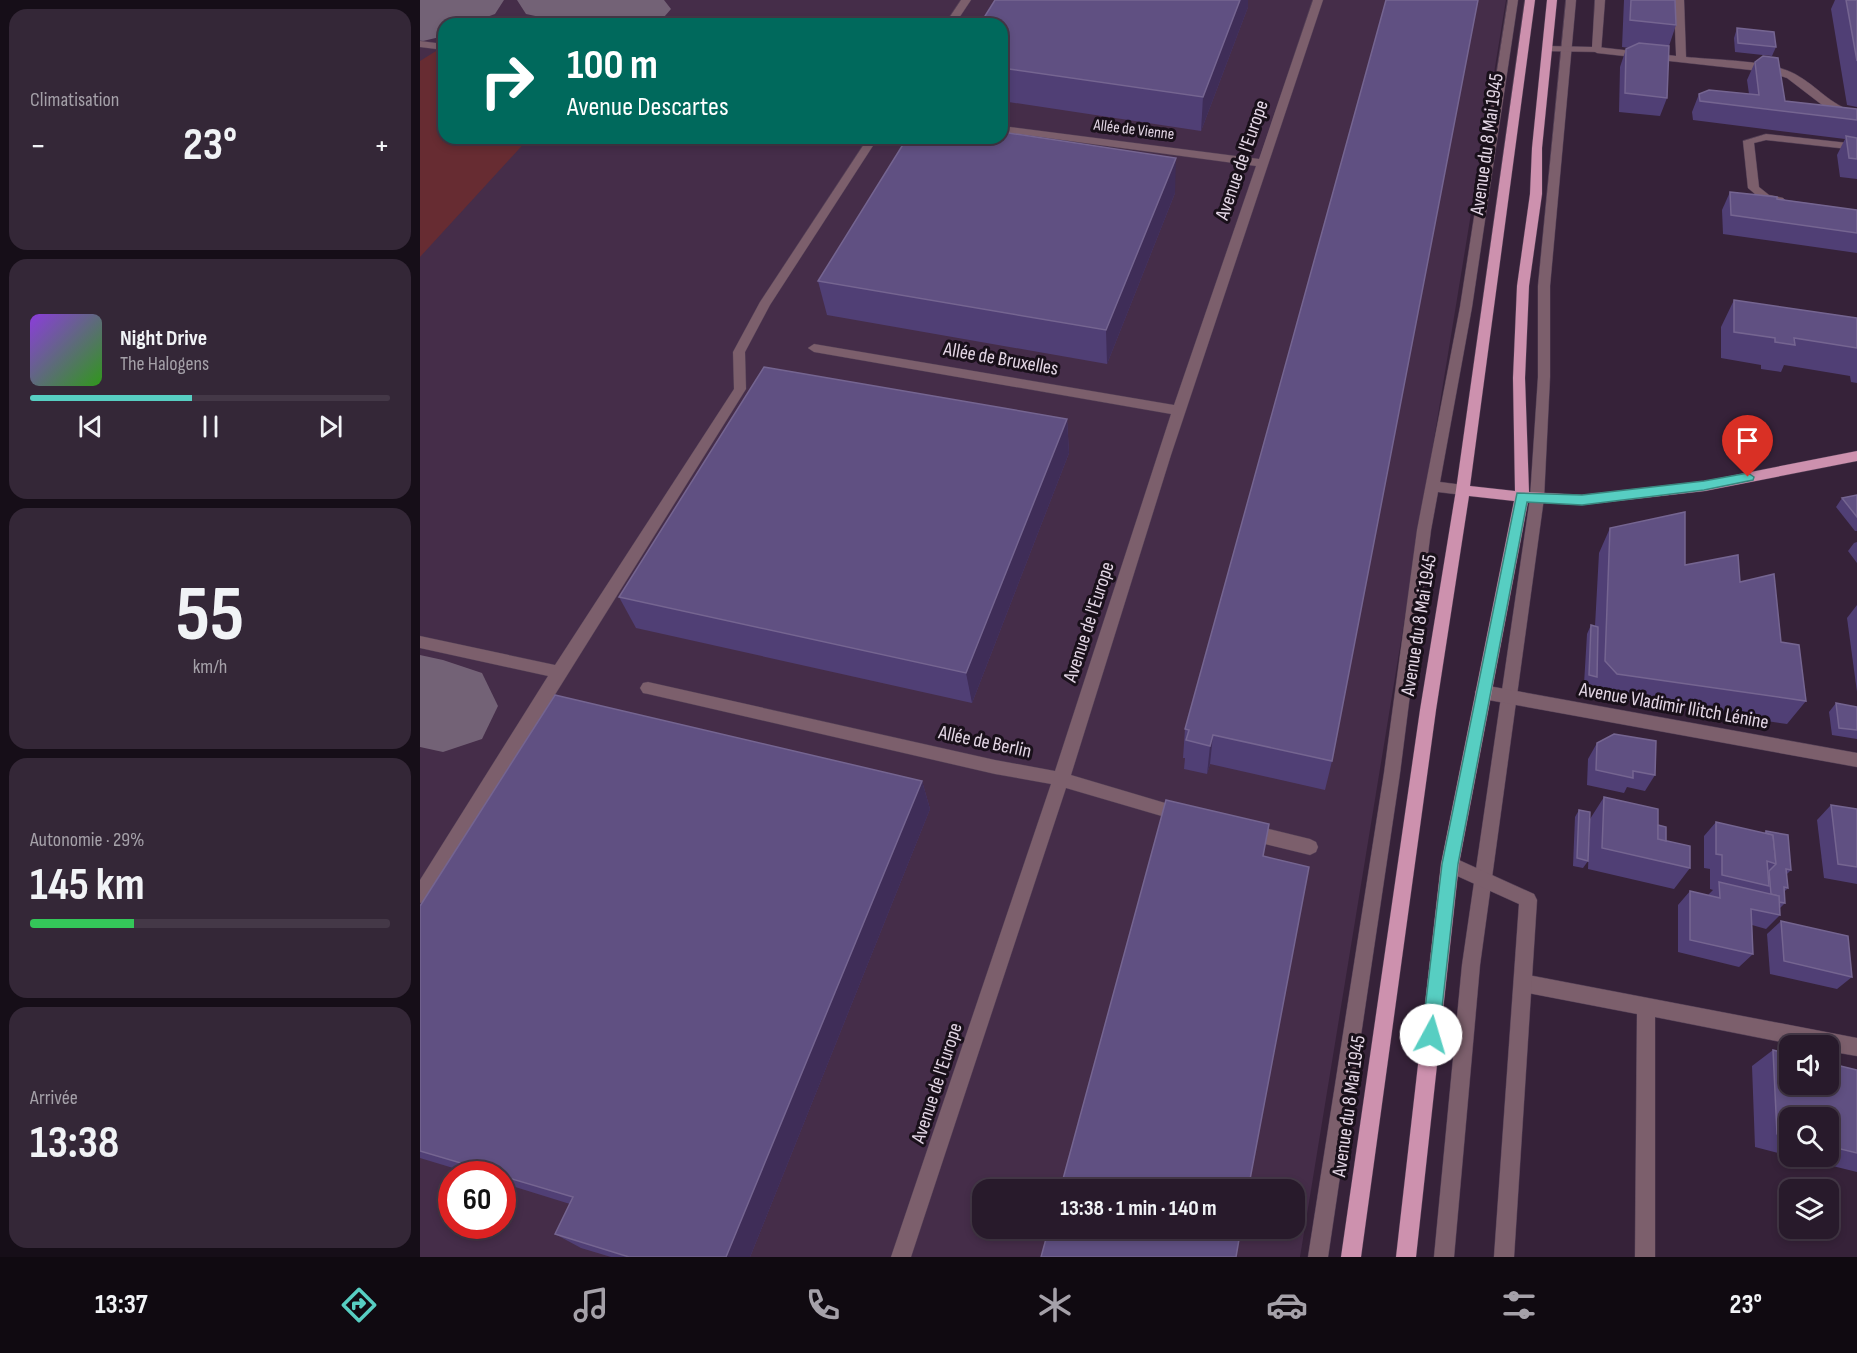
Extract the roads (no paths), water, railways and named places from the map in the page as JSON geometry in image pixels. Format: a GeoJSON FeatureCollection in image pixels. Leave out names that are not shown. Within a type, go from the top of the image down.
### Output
{"type":"FeatureCollection","features":[{"type":"Feature","properties":{"kind":"main road","name":"Avenue du 8 Mai 1945"},"geometry":{"type":"LineString","coordinates":[[1351,1257],[1428,710],[1463,490],[1530,0]]}},
{"type":"Feature","properties":{"kind":"main road"},"geometry":{"type":"LineString","coordinates":[[1406,1257],[1450,864],[1483,692],[1530,497],[1519,378],[1523,286],[1536,194],[1537,148],[1552,0]]}},
{"type":"Feature","properties":{"kind":"main road"},"geometry":{"type":"LineString","coordinates":[[1463,490],[1582,500],[1704,486],[1857,456]]}},
{"type":"Feature","properties":{"kind":"street"},"geometry":{"type":"LineString","coordinates":[[954,18],[966,0]]}},
{"type":"Feature","properties":{"kind":"street","name":"Avenue de l'Europe"},"geometry":{"type":"LineString","coordinates":[[901,1257],[1061,779],[1164,454],[1318,0]]}},
{"type":"Feature","properties":{"kind":"street"},"geometry":{"type":"LineString","coordinates":[[1318,1257],[1392,773],[1424,530],[1466,307],[1513,0]]}},
{"type":"Feature","properties":{"kind":"street"},"geometry":{"type":"LineString","coordinates":[[1444,1257],[1472,965],[1511,697],[1544,377],[1543,297],[1571,0]]}},
{"type":"Feature","properties":{"kind":"street"},"geometry":{"type":"LineString","coordinates":[[1597,50],[1600,0]]}},
{"type":"Feature","properties":{"kind":"street"},"geometry":{"type":"LineString","coordinates":[[1679,0],[1681,59]]}},
{"type":"Feature","properties":{"kind":"street"},"geometry":{"type":"LineString","coordinates":[[420,44],[438,47]]}},
{"type":"Feature","properties":{"kind":"street"},"geometry":{"type":"LineString","coordinates":[[1547,49],[1597,50],[1771,69],[1791,76],[1834,109],[1857,116]]}},
{"type":"Feature","properties":{"kind":"street","name":"Allée de Vienne"},"geometry":{"type":"LineString","coordinates":[[1008,130],[1262,163]]}},
{"type":"Feature","properties":{"kind":"street"},"geometry":{"type":"LineString","coordinates":[[1789,202],[1766,198],[1754,188],[1748,141],[1766,137],[1857,147]]}},
{"type":"Feature","properties":{"kind":"street"},"geometry":{"type":"LineString","coordinates":[[420,895],[740,389],[739,352],[764,305],[869,144]]}},
{"type":"Feature","properties":{"kind":"street","name":"Allée de Bruxelles"},"geometry":{"type":"LineString","coordinates":[[814,348],[1180,411]]}},
{"type":"Feature","properties":{"kind":"street"},"geometry":{"type":"LineString","coordinates":[[1433,486],[1463,490]]}},
{"type":"Feature","properties":{"kind":"street"},"geometry":{"type":"LineString","coordinates":[[420,642],[560,672]]}},
{"type":"Feature","properties":{"kind":"street","name":"Allée de Berlin"},"geometry":{"type":"LineString","coordinates":[[648,688],[983,765],[1061,779],[1199,820]]}},
{"type":"Feature","properties":{"kind":"street","name":"Avenue Vladimir Ilitch Lénine"},"geometry":{"type":"LineString","coordinates":[[1483,692],[1857,760]]}},
{"type":"Feature","properties":{"kind":"street"},"geometry":{"type":"LineString","coordinates":[[1232,828],[1310,847]]}},
{"type":"Feature","properties":{"kind":"street"},"geometry":{"type":"LineString","coordinates":[[1450,864],[1528,900],[1504,1257]]}},
{"type":"Feature","properties":{"kind":"street"},"geometry":{"type":"LineString","coordinates":[[1524,983],[1857,1047]]}},
{"type":"Feature","properties":{"kind":"street"},"geometry":{"type":"LineString","coordinates":[[1645,1257],[1646,1007]]}}]}
